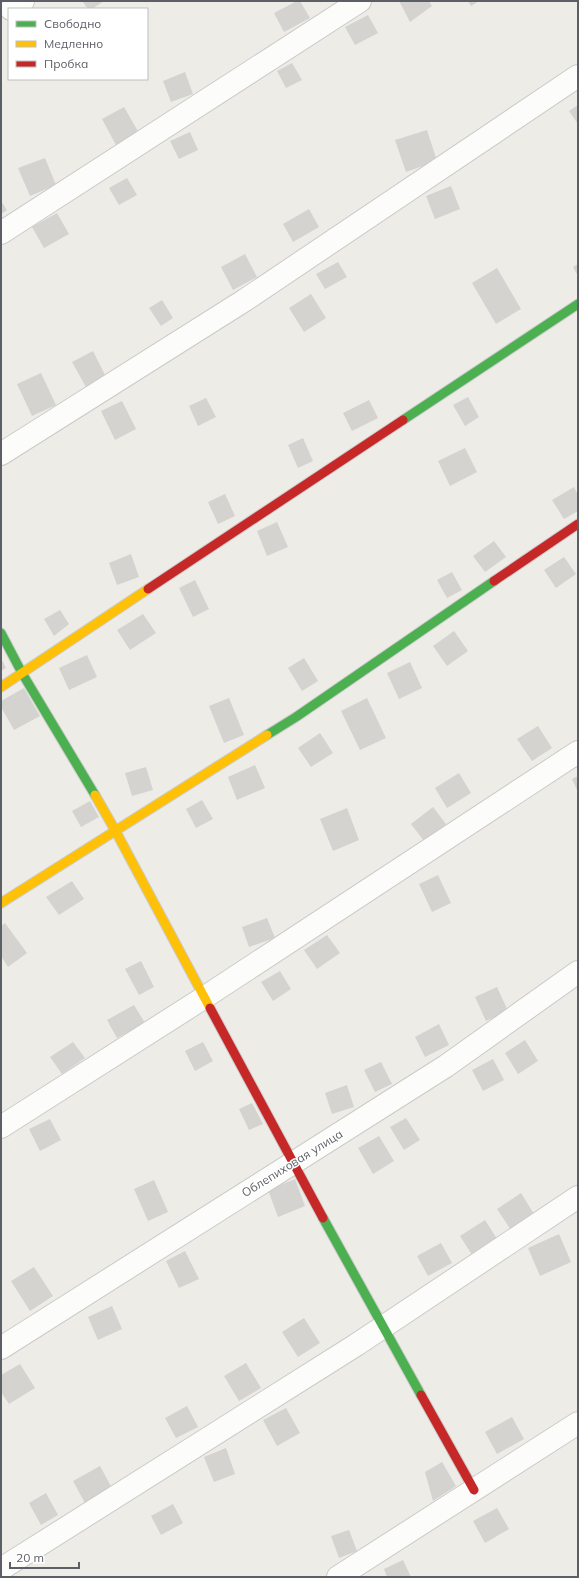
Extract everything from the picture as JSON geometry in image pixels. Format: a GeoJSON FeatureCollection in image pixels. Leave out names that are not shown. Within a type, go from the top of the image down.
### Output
{"type":"FeatureCollection","features":[{"type":"Feature","properties":{"kind":"street"},"geometry":{"type":"LineString","coordinates":[[13,8],[23,1]]}},
{"type":"Feature","properties":{"kind":"street"},"geometry":{"type":"LineString","coordinates":[[1,233],[360,1]]}},
{"type":"Feature","properties":{"kind":"street"},"geometry":{"type":"LineString","coordinates":[[1,454],[252,295],[578,76]]}},
{"type":"Feature","properties":{"kind":"street"},"geometry":{"type":"LineString","coordinates":[[1,686],[578,304]]}},
{"type":"Feature","properties":{"kind":"street"},"geometry":{"type":"LineString","coordinates":[[1,903],[296,717],[578,524]]}},
{"type":"Feature","properties":{"kind":"street"},"geometry":{"type":"LineString","coordinates":[[1,633],[22,673],[115,830],[382,1327],[474,1490]]}},
{"type":"Feature","properties":{"kind":"street"},"geometry":{"type":"LineString","coordinates":[[1,1127],[205,997],[578,752]]}},
{"type":"Feature","properties":{"kind":"street","name":"Облепиховая улица"},"geometry":{"type":"LineString","coordinates":[[1,1348],[446,1066],[578,972]]}},
{"type":"Feature","properties":{"kind":"street"},"geometry":{"type":"LineString","coordinates":[[1,1569],[356,1345],[578,1197]]}},
{"type":"Feature","properties":{"kind":"street"},"geometry":{"type":"LineString","coordinates":[[338,1577],[578,1423]]}},
{"type":"Feature","properties":{"kind":"building"},"geometry":{"type":"Polygon","coordinates":[[[82,1],[104,1],[94,8],[87,8],[82,1]]]}},
{"type":"Feature","properties":{"kind":"building"},"geometry":{"type":"Polygon","coordinates":[[[297,1],[300,1],[310,18],[284,32],[274,13],[297,1]]]}},
{"type":"Feature","properties":{"kind":"building"},"geometry":{"type":"Polygon","coordinates":[[[399,1],[429,1],[432,6],[410,22],[399,1]]]}},
{"type":"Feature","properties":{"kind":"building"},"geometry":{"type":"Polygon","coordinates":[[[468,1],[479,1],[471,6],[468,1]]]}},
{"type":"Feature","properties":{"kind":"building"},"geometry":{"type":"Polygon","coordinates":[[[368,15],[378,33],[355,45],[345,27],[368,15]]]}},
{"type":"Feature","properties":{"kind":"building"},"geometry":{"type":"Polygon","coordinates":[[[292,63],[302,80],[286,88],[277,71],[292,63]]]}},
{"type":"Feature","properties":{"kind":"building"},"geometry":{"type":"Polygon","coordinates":[[[185,72],[193,94],[171,102],[163,81],[185,72]]]}},
{"type":"Feature","properties":{"kind":"building"},"geometry":{"type":"Polygon","coordinates":[[[578,105],[578,124],[569,111],[578,105]]]}},
{"type":"Feature","properties":{"kind":"building"},"geometry":{"type":"Polygon","coordinates":[[[124,107],[139,133],[116,145],[102,119],[124,107]]]}},
{"type":"Feature","properties":{"kind":"building"},"geometry":{"type":"Polygon","coordinates":[[[427,130],[437,161],[406,172],[395,140],[427,130]]]}},
{"type":"Feature","properties":{"kind":"building"},"geometry":{"type":"Polygon","coordinates":[[[190,132],[198,150],[179,159],[170,141],[190,132]]]}},
{"type":"Feature","properties":{"kind":"building"},"geometry":{"type":"Polygon","coordinates":[[[45,158],[56,185],[30,196],[18,168],[45,158]]]}},
{"type":"Feature","properties":{"kind":"building"},"geometry":{"type":"Polygon","coordinates":[[[127,178],[137,195],[119,205],[109,188],[127,178]]]}},
{"type":"Feature","properties":{"kind":"building"},"geometry":{"type":"Polygon","coordinates":[[[451,186],[460,209],[435,219],[426,196],[451,186]]]}},
{"type":"Feature","properties":{"kind":"building"},"geometry":{"type":"Polygon","coordinates":[[[1,201],[7,210],[1,214],[1,201]]]}},
{"type":"Feature","properties":{"kind":"building"},"geometry":{"type":"Polygon","coordinates":[[[309,209],[319,227],[293,242],[283,224],[309,209]]]}},
{"type":"Feature","properties":{"kind":"building"},"geometry":{"type":"Polygon","coordinates":[[[57,213],[69,234],[44,248],[32,227],[57,213]]]}},
{"type":"Feature","properties":{"kind":"building"},"geometry":{"type":"Polygon","coordinates":[[[245,254],[257,277],[233,290],[221,267],[245,254]]]}},
{"type":"Feature","properties":{"kind":"building"},"geometry":{"type":"Polygon","coordinates":[[[338,262],[347,277],[325,289],[316,274],[338,262]]]}},
{"type":"Feature","properties":{"kind":"building"},"geometry":{"type":"Polygon","coordinates":[[[578,264],[578,276],[573,267],[578,264]]]}},
{"type":"Feature","properties":{"kind":"building"},"geometry":{"type":"Polygon","coordinates":[[[497,268],[521,309],[496,324],[472,283],[497,268]]]}},
{"type":"Feature","properties":{"kind":"building"},"geometry":{"type":"Polygon","coordinates":[[[311,294],[326,318],[304,332],[289,308],[311,294]]]}},
{"type":"Feature","properties":{"kind":"building"},"geometry":{"type":"Polygon","coordinates":[[[162,300],[173,318],[161,326],[149,308],[162,300]]]}},
{"type":"Feature","properties":{"kind":"building"},"geometry":{"type":"Polygon","coordinates":[[[93,351],[106,377],[86,387],[72,362],[93,351]]]}},
{"type":"Feature","properties":{"kind":"building"},"geometry":{"type":"Polygon","coordinates":[[[41,373],[56,405],[32,416],[17,384],[41,373]]]}},
{"type":"Feature","properties":{"kind":"building"},"geometry":{"type":"Polygon","coordinates":[[[468,397],[479,417],[465,426],[453,405],[468,397]]]}},
{"type":"Feature","properties":{"kind":"building"},"geometry":{"type":"Polygon","coordinates":[[[206,398],[216,417],[198,426],[189,406],[206,398]]]}},
{"type":"Feature","properties":{"kind":"building"},"geometry":{"type":"Polygon","coordinates":[[[369,400],[378,418],[352,431],[343,413],[369,400]]]}},
{"type":"Feature","properties":{"kind":"building"},"geometry":{"type":"Polygon","coordinates":[[[122,401],[136,429],[115,440],[101,411],[122,401]]]}},
{"type":"Feature","properties":{"kind":"building"},"geometry":{"type":"Polygon","coordinates":[[[303,438],[313,461],[298,468],[288,445],[303,438]]]}},
{"type":"Feature","properties":{"kind":"building"},"geometry":{"type":"Polygon","coordinates":[[[465,448],[477,472],[450,486],[438,461],[465,448]]]}},
{"type":"Feature","properties":{"kind":"building"},"geometry":{"type":"Polygon","coordinates":[[[574,487],[578,495],[578,511],[564,519],[552,500],[574,487]]]}},
{"type":"Feature","properties":{"kind":"building"},"geometry":{"type":"Polygon","coordinates":[[[225,494],[235,516],[218,524],[208,502],[225,494]]]}},
{"type":"Feature","properties":{"kind":"building"},"geometry":{"type":"Polygon","coordinates":[[[277,522],[288,547],[267,556],[257,531],[277,522]]]}},
{"type":"Feature","properties":{"kind":"building"},"geometry":{"type":"Polygon","coordinates":[[[494,541],[506,557],[485,572],[473,556],[494,541]]]}},
{"type":"Feature","properties":{"kind":"building"},"geometry":{"type":"Polygon","coordinates":[[[131,554],[139,577],[117,585],[109,563],[131,554]]]}},
{"type":"Feature","properties":{"kind":"building"},"geometry":{"type":"Polygon","coordinates":[[[564,557],[576,574],[556,588],[544,570],[564,557]]]}},
{"type":"Feature","properties":{"kind":"building"},"geometry":{"type":"Polygon","coordinates":[[[452,572],[462,590],[447,598],[437,580],[452,572]]]}},
{"type":"Feature","properties":{"kind":"building"},"geometry":{"type":"Polygon","coordinates":[[[195,580],[209,609],[193,617],[179,588],[195,580]]]}},
{"type":"Feature","properties":{"kind":"building"},"geometry":{"type":"Polygon","coordinates":[[[60,610],[69,624],[54,636],[44,619],[60,610]]]}},
{"type":"Feature","properties":{"kind":"building"},"geometry":{"type":"Polygon","coordinates":[[[143,614],[156,633],[130,650],[117,630],[143,614]]]}},
{"type":"Feature","properties":{"kind":"building"},"geometry":{"type":"Polygon","coordinates":[[[454,631],[468,651],[447,666],[433,646],[454,631]]]}},
{"type":"Feature","properties":{"kind":"building"},"geometry":{"type":"Polygon","coordinates":[[[87,655],[97,677],[69,690],[59,668],[87,655]]]}},
{"type":"Feature","properties":{"kind":"building"},"geometry":{"type":"Polygon","coordinates":[[[1,658],[6,668],[1,671],[1,658]]]}},
{"type":"Feature","properties":{"kind":"building"},"geometry":{"type":"Polygon","coordinates":[[[304,658],[318,681],[302,691],[288,668],[304,658]]]}},
{"type":"Feature","properties":{"kind":"building"},"geometry":{"type":"Polygon","coordinates":[[[410,662],[422,688],[399,699],[387,673],[410,662]]]}},
{"type":"Feature","properties":{"kind":"building"},"geometry":{"type":"Polygon","coordinates":[[[24,688],[40,716],[14,730],[1,707],[1,701],[24,688]]]}},
{"type":"Feature","properties":{"kind":"building"},"geometry":{"type":"Polygon","coordinates":[[[229,698],[244,735],[224,743],[209,706],[229,698]]]}},
{"type":"Feature","properties":{"kind":"building"},"geometry":{"type":"Polygon","coordinates":[[[367,698],[386,738],[360,750],[341,711],[367,698]]]}},
{"type":"Feature","properties":{"kind":"building"},"geometry":{"type":"Polygon","coordinates":[[[538,726],[552,748],[532,761],[517,739],[538,726]]]}},
{"type":"Feature","properties":{"kind":"building"},"geometry":{"type":"Polygon","coordinates":[[[320,733],[333,753],[311,767],[298,748],[320,733]]]}},
{"type":"Feature","properties":{"kind":"building"},"geometry":{"type":"Polygon","coordinates":[[[255,765],[265,788],[237,800],[228,777],[255,765]]]}},
{"type":"Feature","properties":{"kind":"building"},"geometry":{"type":"Polygon","coordinates":[[[146,767],[153,790],[132,796],[125,773],[146,767]]]}},
{"type":"Feature","properties":{"kind":"building"},"geometry":{"type":"Polygon","coordinates":[[[459,773],[471,793],[447,808],[435,788],[459,773]]]}},
{"type":"Feature","properties":{"kind":"building"},"geometry":{"type":"Polygon","coordinates":[[[578,776],[578,792],[572,779],[578,776]]]}},
{"type":"Feature","properties":{"kind":"building"},"geometry":{"type":"Polygon","coordinates":[[[202,800],[213,819],[196,828],[186,809],[202,800]]]}},
{"type":"Feature","properties":{"kind":"building"},"geometry":{"type":"Polygon","coordinates":[[[90,801],[99,817],[81,827],[72,811],[90,801]]]}},
{"type":"Feature","properties":{"kind":"building"},"geometry":{"type":"Polygon","coordinates":[[[433,807],[446,824],[424,841],[411,824],[433,807]]]}},
{"type":"Feature","properties":{"kind":"building"},"geometry":{"type":"Polygon","coordinates":[[[347,808],[359,840],[333,851],[320,819],[347,808]]]}},
{"type":"Feature","properties":{"kind":"building"},"geometry":{"type":"Polygon","coordinates":[[[438,875],[451,903],[432,912],[419,884],[438,875]]]}},
{"type":"Feature","properties":{"kind":"building"},"geometry":{"type":"Polygon","coordinates":[[[72,881],[84,899],[59,915],[46,897],[72,881]]]}},
{"type":"Feature","properties":{"kind":"building"},"geometry":{"type":"Polygon","coordinates":[[[267,918],[275,938],[249,947],[242,927],[267,918]]]}},
{"type":"Feature","properties":{"kind":"building"},"geometry":{"type":"Polygon","coordinates":[[[5,923],[27,953],[8,967],[1,956],[1,926],[5,923]]]}},
{"type":"Feature","properties":{"kind":"building"},"geometry":{"type":"Polygon","coordinates":[[[327,935],[340,953],[317,969],[304,950],[327,935]]]}},
{"type":"Feature","properties":{"kind":"building"},"geometry":{"type":"Polygon","coordinates":[[[141,961],[154,987],[139,995],[125,969],[141,961]]]}},
{"type":"Feature","properties":{"kind":"building"},"geometry":{"type":"Polygon","coordinates":[[[280,971],[291,989],[273,1001],[261,982],[280,971]]]}},
{"type":"Feature","properties":{"kind":"building"},"geometry":{"type":"Polygon","coordinates":[[[497,987],[508,1011],[486,1021],[475,997],[497,987]]]}},
{"type":"Feature","properties":{"kind":"building"},"geometry":{"type":"Polygon","coordinates":[[[134,1005],[145,1023],[117,1038],[107,1020],[134,1005]]]}},
{"type":"Feature","properties":{"kind":"building"},"geometry":{"type":"Polygon","coordinates":[[[439,1024],[449,1045],[425,1057],[415,1037],[439,1024]]]}},
{"type":"Feature","properties":{"kind":"building"},"geometry":{"type":"Polygon","coordinates":[[[525,1040],[538,1061],[518,1074],[505,1053],[525,1040]]]}},
{"type":"Feature","properties":{"kind":"building"},"geometry":{"type":"Polygon","coordinates":[[[73,1042],[85,1058],[62,1074],[50,1057],[73,1042]]]}},
{"type":"Feature","properties":{"kind":"building"},"geometry":{"type":"Polygon","coordinates":[[[203,1042],[213,1061],[195,1071],[185,1051],[203,1042]]]}},
{"type":"Feature","properties":{"kind":"building"},"geometry":{"type":"Polygon","coordinates":[[[493,1059],[504,1080],[483,1091],[472,1070],[493,1059]]]}},
{"type":"Feature","properties":{"kind":"building"},"geometry":{"type":"Polygon","coordinates":[[[381,1062],[392,1084],[375,1092],[364,1070],[381,1062]]]}},
{"type":"Feature","properties":{"kind":"building"},"geometry":{"type":"Polygon","coordinates":[[[347,1085],[354,1107],[332,1114],[325,1093],[347,1085]]]}},
{"type":"Feature","properties":{"kind":"building"},"geometry":{"type":"Polygon","coordinates":[[[252,1103],[263,1124],[249,1130],[239,1109],[252,1103]]]}},
{"type":"Feature","properties":{"kind":"building"},"geometry":{"type":"Polygon","coordinates":[[[406,1118],[420,1140],[404,1150],[390,1127],[406,1118]]]}},
{"type":"Feature","properties":{"kind":"building"},"geometry":{"type":"Polygon","coordinates":[[[50,1119],[61,1140],[40,1151],[29,1129],[50,1119]]]}},
{"type":"Feature","properties":{"kind":"building"},"geometry":{"type":"Polygon","coordinates":[[[379,1136],[394,1161],[373,1174],[358,1148],[379,1136]]]}},
{"type":"Feature","properties":{"kind":"building"},"geometry":{"type":"Polygon","coordinates":[[[295,1179],[305,1206],[278,1217],[268,1190],[295,1179]]]}},
{"type":"Feature","properties":{"kind":"building"},"geometry":{"type":"Polygon","coordinates":[[[154,1180],[168,1212],[148,1221],[134,1189],[154,1180]]]}},
{"type":"Feature","properties":{"kind":"building"},"geometry":{"type":"Polygon","coordinates":[[[521,1193],[534,1214],[511,1230],[497,1209],[521,1193]]]}},
{"type":"Feature","properties":{"kind":"building"},"geometry":{"type":"Polygon","coordinates":[[[485,1220],[499,1242],[474,1258],[460,1236],[485,1220]]]}},
{"type":"Feature","properties":{"kind":"building"},"geometry":{"type":"Polygon","coordinates":[[[559,1234],[571,1262],[540,1276],[528,1248],[559,1234]]]}},
{"type":"Feature","properties":{"kind":"building"},"geometry":{"type":"Polygon","coordinates":[[[441,1243],[452,1263],[428,1276],[417,1256],[441,1243]]]}},
{"type":"Feature","properties":{"kind":"building"},"geometry":{"type":"Polygon","coordinates":[[[185,1251],[199,1279],[179,1288],[166,1261],[185,1251]]]}},
{"type":"Feature","properties":{"kind":"building"},"geometry":{"type":"Polygon","coordinates":[[[34,1267],[53,1296],[30,1311],[11,1281],[34,1267]]]}},
{"type":"Feature","properties":{"kind":"building"},"geometry":{"type":"Polygon","coordinates":[[[112,1306],[122,1329],[98,1340],[88,1317],[112,1306]]]}},
{"type":"Feature","properties":{"kind":"building"},"geometry":{"type":"Polygon","coordinates":[[[304,1318],[320,1343],[298,1357],[282,1332],[304,1318]]]}},
{"type":"Feature","properties":{"kind":"building"},"geometry":{"type":"Polygon","coordinates":[[[246,1363],[261,1388],[239,1401],[224,1376],[246,1363]]]}},
{"type":"Feature","properties":{"kind":"building"},"geometry":{"type":"Polygon","coordinates":[[[20,1364],[35,1388],[9,1404],[1,1392],[1,1375],[20,1364]]]}},
{"type":"Feature","properties":{"kind":"building"},"geometry":{"type":"Polygon","coordinates":[[[187,1406],[198,1427],[176,1438],[165,1418],[187,1406]]]}},
{"type":"Feature","properties":{"kind":"building"},"geometry":{"type":"Polygon","coordinates":[[[286,1408],[300,1433],[277,1446],[263,1420],[286,1408]]]}},
{"type":"Feature","properties":{"kind":"building"},"geometry":{"type":"Polygon","coordinates":[[[512,1417],[524,1439],[497,1454],[485,1432],[512,1417]]]}},
{"type":"Feature","properties":{"kind":"building"},"geometry":{"type":"Polygon","coordinates":[[[226,1448],[235,1474],[214,1482],[204,1457],[226,1448]]]}},
{"type":"Feature","properties":{"kind":"building"},"geometry":{"type":"Polygon","coordinates":[[[442,1462],[456,1486],[433,1501],[425,1472],[442,1462]]]}},
{"type":"Feature","properties":{"kind":"building"},"geometry":{"type":"Polygon","coordinates":[[[100,1466],[113,1490],[86,1505],[73,1481],[100,1466]]]}},
{"type":"Feature","properties":{"kind":"building"},"geometry":{"type":"Polygon","coordinates":[[[46,1493],[58,1515],[41,1525],[29,1503],[46,1493]]]}},
{"type":"Feature","properties":{"kind":"building"},"geometry":{"type":"Polygon","coordinates":[[[173,1504],[183,1523],[161,1535],[151,1516],[173,1504]]]}},
{"type":"Feature","properties":{"kind":"building"},"geometry":{"type":"Polygon","coordinates":[[[497,1508],[509,1529],[485,1543],[473,1521],[497,1508]]]}},
{"type":"Feature","properties":{"kind":"building"},"geometry":{"type":"Polygon","coordinates":[[[349,1530],[357,1551],[339,1558],[331,1536],[349,1530]]]}},
{"type":"Feature","properties":{"kind":"building"},"geometry":{"type":"Polygon","coordinates":[[[403,1560],[411,1577],[387,1577],[384,1569],[403,1560]]]}},
{"type":"Feature","properties":{"kind":"traffic: fast"},"geometry":{"type":"LineString","coordinates":[[403,420],[578,304]]}},
{"type":"Feature","properties":{"kind":"traffic: fast"},"geometry":{"type":"LineString","coordinates":[[267,735],[296,717],[494,581]]}},
{"type":"Feature","properties":{"kind":"traffic: fast"},"geometry":{"type":"LineString","coordinates":[[1,633],[22,673],[95,795]]}},
{"type":"Feature","properties":{"kind":"traffic: fast"},"geometry":{"type":"LineString","coordinates":[[323,1218],[421,1395]]}},
{"type":"Feature","properties":{"kind":"traffic: slow"},"geometry":{"type":"LineString","coordinates":[[1,687],[148,589]]}},
{"type":"Feature","properties":{"kind":"traffic: slow"},"geometry":{"type":"LineString","coordinates":[[1,903],[267,735]]}},
{"type":"Feature","properties":{"kind":"traffic: slow"},"geometry":{"type":"LineString","coordinates":[[95,795],[210,1008]]}},
{"type":"Feature","properties":{"kind":"traffic: jam"},"geometry":{"type":"LineString","coordinates":[[148,589],[403,420]]}},
{"type":"Feature","properties":{"kind":"traffic: jam"},"geometry":{"type":"LineString","coordinates":[[494,581],[578,524]]}},
{"type":"Feature","properties":{"kind":"traffic: jam"},"geometry":{"type":"LineString","coordinates":[[210,1008],[323,1218]]}},
{"type":"Feature","properties":{"kind":"traffic: jam"},"geometry":{"type":"LineString","coordinates":[[421,1395],[474,1490]]}}]}
